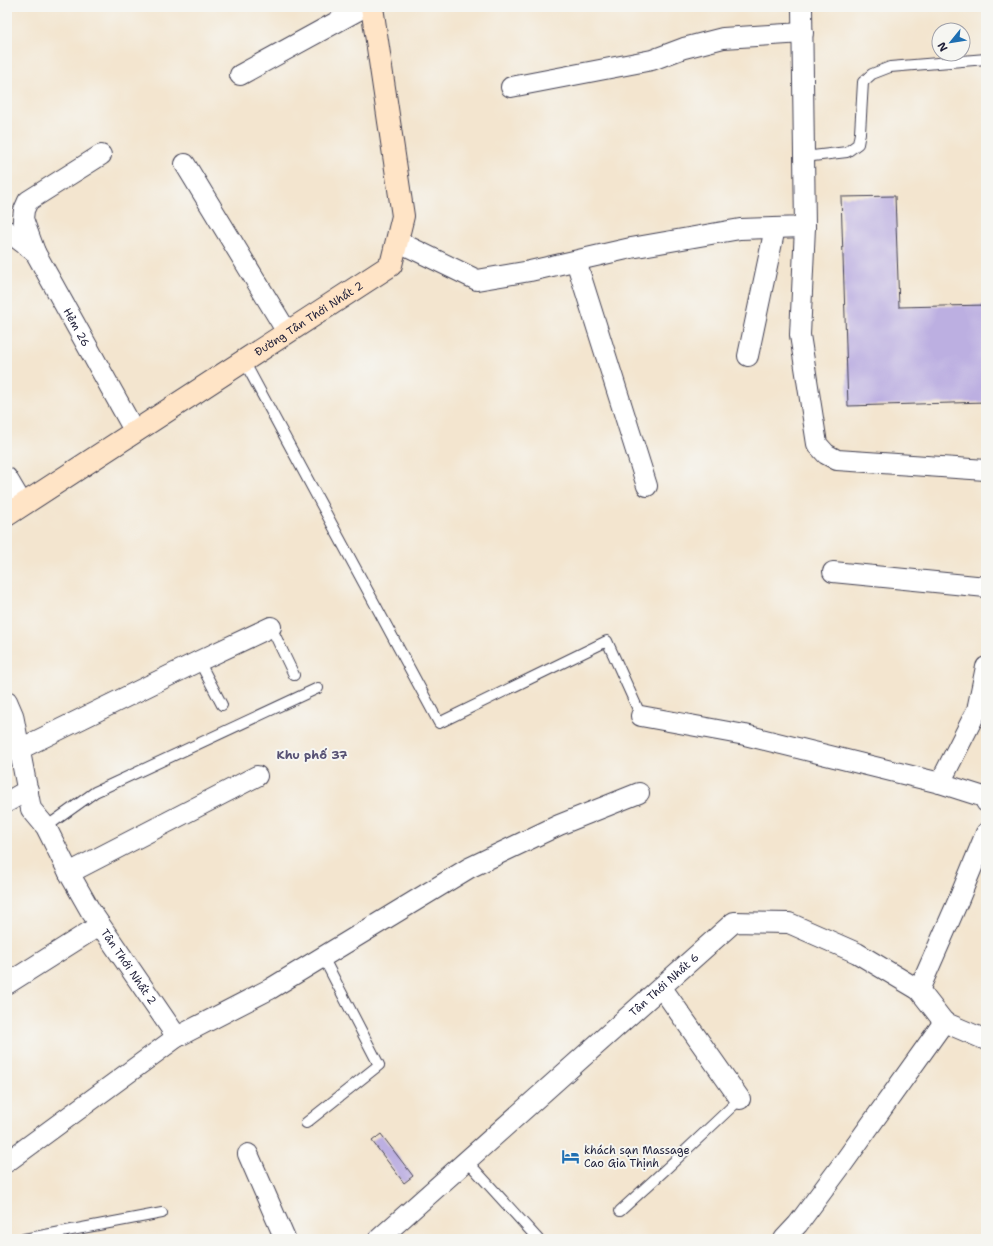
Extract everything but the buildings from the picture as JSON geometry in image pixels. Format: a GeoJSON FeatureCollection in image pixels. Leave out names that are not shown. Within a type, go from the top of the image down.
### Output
{"type":"FeatureCollection","features":[{"type":"Feature","properties":{"kind":"street"},"geometry":{"type":"LineString","coordinates":[[240,75],[364,7]]}},
{"type":"Feature","properties":{"kind":"street","name":"Đường Tân Thới Nhất 2"},"geometry":{"type":"LineString","coordinates":[[15,510],[391,265],[403,216],[372,7]]}},
{"type":"Feature","properties":{"kind":"street"},"geometry":{"type":"LineString","coordinates":[[802,7],[805,227],[800,335],[817,444],[826,454],[838,460],[986,470]]}},
{"type":"Feature","properties":{"kind":"street"},"geometry":{"type":"LineString","coordinates":[[511,88],[652,60],[684,48],[723,38],[803,33]]}},
{"type":"Feature","properties":{"kind":"street"},"geometry":{"type":"LineString","coordinates":[[35,252],[23,219],[24,210],[28,202],[101,155]]}},
{"type":"Feature","properties":{"kind":"street"},"geometry":{"type":"LineString","coordinates":[[185,164],[287,332]]}},
{"type":"Feature","properties":{"kind":"street"},"geometry":{"type":"LineString","coordinates":[[397,241],[477,280],[530,271],[631,248],[740,229],[805,227]]}},
{"type":"Feature","properties":{"kind":"street"},"geometry":{"type":"LineString","coordinates":[[748,356],[775,228]]}},
{"type":"Feature","properties":{"kind":"street","name":"Hẻm 26"},"geometry":{"type":"LineString","coordinates":[[7,231],[35,252],[135,432]]}},
{"type":"Feature","properties":{"kind":"street"},"geometry":{"type":"LineString","coordinates":[[576,261],[647,486]]}},
{"type":"Feature","properties":{"kind":"street"},"geometry":{"type":"LineString","coordinates":[[7,478],[15,510]]}},
{"type":"Feature","properties":{"kind":"street"},"geometry":{"type":"LineString","coordinates":[[833,572],[986,587]]}},
{"type":"Feature","properties":{"kind":"street"},"geometry":{"type":"LineString","coordinates":[[20,749],[199,661],[272,627]]}},
{"type":"Feature","properties":{"kind":"street"},"geometry":{"type":"LineString","coordinates":[[940,783],[978,710],[986,667]]}},
{"type":"Feature","properties":{"kind":"street","name":"Tân Thới Nhất 2"},"geometry":{"type":"LineString","coordinates":[[7,701],[13,716],[32,809],[46,827],[69,873],[100,925],[177,1038]]}},
{"type":"Feature","properties":{"kind":"street"},"geometry":{"type":"LineString","coordinates":[[642,716],[745,735],[940,783],[984,797],[986,802]]}},
{"type":"Feature","properties":{"kind":"street"},"geometry":{"type":"LineString","coordinates":[[69,873],[257,776]]}},
{"type":"Feature","properties":{"kind":"street"},"geometry":{"type":"LineString","coordinates":[[7,802],[28,790]]}},
{"type":"Feature","properties":{"kind":"street"},"geometry":{"type":"LineString","coordinates":[[7,1162],[177,1038],[270,988],[469,868],[559,825],[639,793]]}},
{"type":"Feature","properties":{"kind":"street"},"geometry":{"type":"LineString","coordinates":[[919,990],[960,899],[986,833]]}},
{"type":"Feature","properties":{"kind":"street","name":"Tân Thới Nhất 6"},"geometry":{"type":"LineString","coordinates":[[379,1239],[662,988],[734,922],[789,923],[857,953],[919,990],[944,1022],[986,1040]]}},
{"type":"Feature","properties":{"kind":"street"},"geometry":{"type":"LineString","coordinates":[[7,984],[100,925]]}},
{"type":"Feature","properties":{"kind":"street"},"geometry":{"type":"LineString","coordinates":[[662,988],[740,1099]]}},
{"type":"Feature","properties":{"kind":"street"},"geometry":{"type":"LineString","coordinates":[[784,1239],[798,1224],[840,1168],[944,1022]]}},
{"type":"Feature","properties":{"kind":"street"},"geometry":{"type":"LineString","coordinates":[[248,1154],[285,1239]]}},
{"type":"Feature","properties":{"kind":"lane"},"geometry":{"type":"LineString","coordinates":[[804,157],[847,152],[858,144],[863,82],[872,74],[890,67],[986,59]]}},
{"type":"Feature","properties":{"kind":"lane"},"geometry":{"type":"LineString","coordinates":[[244,361],[438,722],[607,640],[642,716]]}},
{"type":"Feature","properties":{"kind":"lane"},"geometry":{"type":"LineString","coordinates":[[272,627],[294,675]]}},
{"type":"Feature","properties":{"kind":"lane"},"geometry":{"type":"LineString","coordinates":[[199,661],[222,705]]}},
{"type":"Feature","properties":{"kind":"lane"},"geometry":{"type":"LineString","coordinates":[[46,827],[95,792],[318,688]]}},
{"type":"Feature","properties":{"kind":"lane"},"geometry":{"type":"LineString","coordinates":[[306,1123],[379,1065],[323,957]]}},
{"type":"Feature","properties":{"kind":"lane"},"geometry":{"type":"LineString","coordinates":[[620,1211],[740,1099]]}},
{"type":"Feature","properties":{"kind":"lane"},"geometry":{"type":"LineString","coordinates":[[467,1161],[538,1239]]}},
{"type":"Feature","properties":{"kind":"lane"},"geometry":{"type":"LineString","coordinates":[[24,1239],[162,1213]]}},
{"type":"Feature","properties":{"kind":"place","name":"khách sạn Massage Cao Gia Thịnh"},"geometry":{"type":"Point","coordinates":[571,1156]}},
{"type":"Feature","properties":{"kind":"district","name":"Khu phố 37"},"geometry":{"type":"Point","coordinates":[312,755]}}]}
